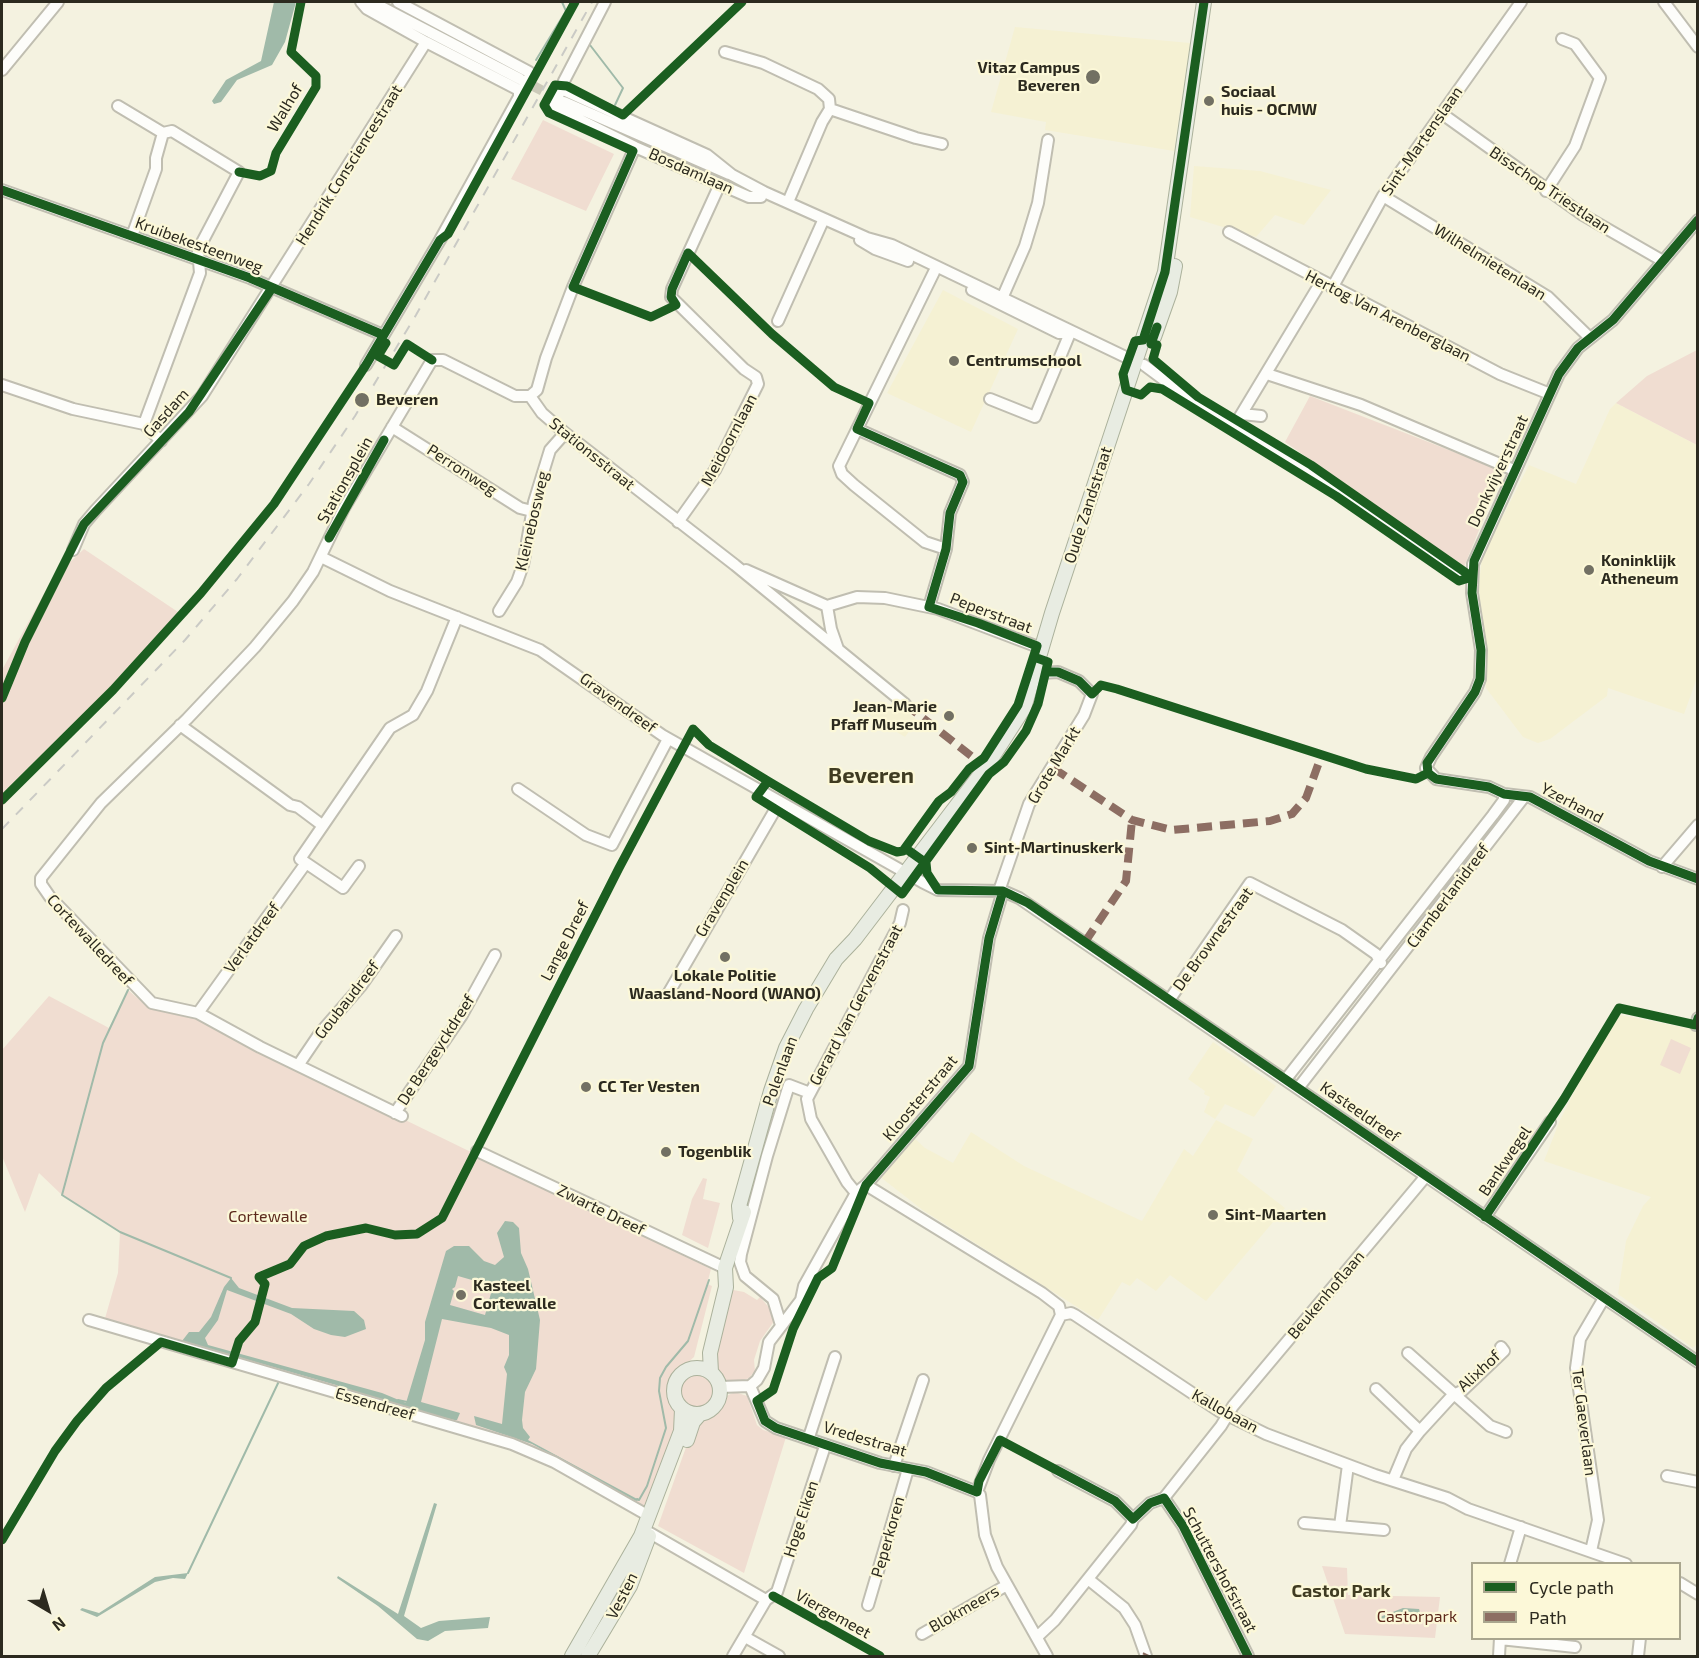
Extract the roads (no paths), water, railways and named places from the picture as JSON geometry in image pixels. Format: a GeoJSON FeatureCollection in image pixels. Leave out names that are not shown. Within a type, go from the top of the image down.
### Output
{"type":"FeatureCollection","features":[{"type":"Feature","properties":{"kind":"main road","name":"Oude Zandstraat"},"geometry":{"type":"LineString","coordinates":[[1043,652],[1140,364],[1166,272],[1204,2]]}},
{"type":"Feature","properties":{"kind":"main road"},"geometry":{"type":"LineString","coordinates":[[904,871],[1003,744],[1041,673],[1043,652]]}},
{"type":"Feature","properties":{"kind":"main road"},"geometry":{"type":"LineString","coordinates":[[1027,701],[1043,652]]}},
{"type":"Feature","properties":{"kind":"main road","name":"Polenlaan"},"geometry":{"type":"LineString","coordinates":[[711,1372],[709,1359],[726,1287],[726,1268],[740,1218],[747,1208],[770,1118],[797,1044],[855,939],[904,871]]}},
{"type":"Feature","properties":{"kind":"main road"},"geometry":{"type":"LineString","coordinates":[[692,1368],[711,1372],[720,1388],[715,1404],[700,1413],[682,1408],[675,1398],[674,1385],[681,1374],[692,1368],[701,1351],[717,1285],[726,1268]]}},
{"type":"Feature","properties":{"kind":"main road","name":"Vesten"},"geometry":{"type":"LineString","coordinates":[[572,1656],[633,1550],[649,1516],[681,1431],[682,1408]]}},
{"type":"Feature","properties":{"kind":"main road","name":"Vesten"},"geometry":{"type":"LineString","coordinates":[[588,1656],[630,1587],[693,1422],[700,1413]]}},
{"type":"Feature","properties":{"kind":"street"},"geometry":{"type":"LineString","coordinates":[[2,70],[58,2]]}},
{"type":"Feature","properties":{"kind":"street"},"geometry":{"type":"LineString","coordinates":[[361,2],[367,9],[426,42],[519,84]]}},
{"type":"Feature","properties":{"kind":"street"},"geometry":{"type":"LineString","coordinates":[[372,2],[519,84]]}},
{"type":"Feature","properties":{"kind":"street"},"geometry":{"type":"LineString","coordinates":[[398,2],[529,72],[530,76],[519,84]]}},
{"type":"Feature","properties":{"kind":"street"},"geometry":{"type":"LineString","coordinates":[[561,89],[605,2]]}},
{"type":"Feature","properties":{"kind":"street","name":"Sint-Martenslaan"},"geometry":{"type":"LineString","coordinates":[[1332,288],[1383,196],[1521,2]]}},
{"type":"Feature","properties":{"kind":"street"},"geometry":{"type":"LineString","coordinates":[[1664,2],[1698,47]]}},
{"type":"Feature","properties":{"kind":"street"},"geometry":{"type":"LineString","coordinates":[[1546,191],[1575,146],[1600,78],[1575,44],[1562,39]]}},
{"type":"Feature","properties":{"kind":"street","name":"Hendrik Consciencestraat"},"geometry":{"type":"LineString","coordinates":[[272,288],[426,42]]}},
{"type":"Feature","properties":{"kind":"street"},"geometry":{"type":"LineString","coordinates":[[725,52],[764,63],[818,89],[829,99],[830,109],[822,122],[788,202]]}},
{"type":"Feature","properties":{"kind":"street"},"geometry":{"type":"LineString","coordinates":[[366,365],[440,240],[519,98],[519,84]]}},
{"type":"Feature","properties":{"kind":"street","name":"Bosdamlaan"},"geometry":{"type":"LineString","coordinates":[[732,175],[707,155],[561,89],[554,104],[558,110],[635,147],[749,197],[761,197]]}},
{"type":"Feature","properties":{"kind":"street","name":"Bosdamlaan"},"geometry":{"type":"LineString","coordinates":[[564,102],[714,170],[761,197],[884,247],[1001,300]]}},
{"type":"Feature","properties":{"kind":"street"},"geometry":{"type":"LineString","coordinates":[[118,105],[163,133],[172,131],[240,172],[198,250],[201,261]]}},
{"type":"Feature","properties":{"kind":"street"},"geometry":{"type":"LineString","coordinates":[[830,109],[916,138],[942,144]]}},
{"type":"Feature","properties":{"kind":"street","name":"Bisschop Triestlaan"},"geometry":{"type":"LineString","coordinates":[[1441,113],[1546,191],[1663,261]]}},
{"type":"Feature","properties":{"kind":"street"},"geometry":{"type":"LineString","coordinates":[[132,236],[156,169],[156,158],[163,133]]}},
{"type":"Feature","properties":{"kind":"street"},"geometry":{"type":"LineString","coordinates":[[1001,300],[1025,246],[1038,204],[1048,140]]}},
{"type":"Feature","properties":{"kind":"street"},"geometry":{"type":"LineString","coordinates":[[530,396],[537,390],[569,295],[635,147]]}},
{"type":"Feature","properties":{"kind":"street","name":"Bosdamlaan"},"geometry":{"type":"LineString","coordinates":[[714,170],[732,175],[934,272],[1054,321],[1070,333],[1140,364],[1233,428],[1319,477],[1372,517],[1457,574],[1472,577]]}},
{"type":"Feature","properties":{"kind":"street","name":"Meidoornlaan"},"geometry":{"type":"LineString","coordinates":[[678,522],[715,470],[758,384],[756,377],[718,345],[671,297],[672,289],[720,183]]}},
{"type":"Feature","properties":{"kind":"street","name":"Kruibekesteenweg"},"geometry":{"type":"LineString","coordinates":[[2,190],[272,288],[383,335]]}},
{"type":"Feature","properties":{"kind":"street","name":"Wilhelmietenlaan"},"geometry":{"type":"LineString","coordinates":[[1383,196],[1548,297],[1589,337]]}},
{"type":"Feature","properties":{"kind":"street","name":"Donkvijverstraat"},"geometry":{"type":"LineString","coordinates":[[1428,773],[1427,763],[1476,692],[1480,680],[1481,650],[1472,577],[1479,546],[1550,394],[1568,360],[1589,337],[1613,320],[1698,220]]}},
{"type":"Feature","properties":{"kind":"street"},"geometry":{"type":"LineString","coordinates":[[778,321],[822,223]]}},
{"type":"Feature","properties":{"kind":"street","name":"Hertog Van Arenberglaan"},"geometry":{"type":"LineString","coordinates":[[1229,232],[1500,374],[1550,394]]}},
{"type":"Feature","properties":{"kind":"street","name":"Gasdam"},"geometry":{"type":"LineString","coordinates":[[144,424],[200,273],[201,261]]}},
{"type":"Feature","properties":{"kind":"street"},"geometry":{"type":"LineString","coordinates":[[934,272],[839,466],[842,474],[854,485],[925,542],[945,549]]}},
{"type":"Feature","properties":{"kind":"street"},"geometry":{"type":"LineString","coordinates":[[1233,428],[1321,282]]}},
{"type":"Feature","properties":{"kind":"street","name":"Gasdam"},"geometry":{"type":"LineString","coordinates":[[73,550],[84,524],[202,396],[272,288]]}},
{"type":"Feature","properties":{"kind":"street"},"geometry":{"type":"LineString","coordinates":[[990,399],[1035,417],[1070,333]]}},
{"type":"Feature","properties":{"kind":"street","name":"Stationsplein"},"geometry":{"type":"LineString","coordinates":[[321,557],[344,508],[432,360],[443,360],[515,396],[530,396]]}},
{"type":"Feature","properties":{"kind":"street"},"geometry":{"type":"LineString","coordinates":[[1267,374],[1361,405],[1515,470]]}},
{"type":"Feature","properties":{"kind":"street","name":"Gasdam"},"geometry":{"type":"LineString","coordinates":[[2,385],[73,409],[144,424],[161,441]]}},
{"type":"Feature","properties":{"kind":"street","name":"Stationsstraat"},"geometry":{"type":"LineString","coordinates":[[530,396],[542,413],[565,433],[735,565],[905,704]]}},
{"type":"Feature","properties":{"kind":"street"},"geometry":{"type":"LineString","coordinates":[[1242,414],[1261,416]]}},
{"type":"Feature","properties":{"kind":"street","name":"Perronweg"},"geometry":{"type":"LineString","coordinates":[[392,427],[520,508],[532,512]]}},
{"type":"Feature","properties":{"kind":"street"},"geometry":{"type":"LineString","coordinates":[[857,429],[960,475],[963,482],[950,513],[945,549],[929,608]]}},
{"type":"Feature","properties":{"kind":"street","name":"Kleinebosweg"},"geometry":{"type":"LineString","coordinates":[[499,611],[517,582],[523,565],[532,512],[550,450],[565,433]]}},
{"type":"Feature","properties":{"kind":"street","name":"Gravendreef"},"geometry":{"type":"LineString","coordinates":[[321,557],[359,577],[540,650],[668,738],[779,803],[904,871]]}},
{"type":"Feature","properties":{"kind":"street","name":"Cortewalledreef"},"geometry":{"type":"LineString","coordinates":[[321,557],[294,601],[269,631],[180,725],[101,803],[92,818],[41,878],[41,884],[50,897],[145,998],[163,1006],[198,1013],[260,1047],[399,1114]]}},
{"type":"Feature","properties":{"kind":"street","name":"Stationsstraat"},"geometry":{"type":"LineString","coordinates":[[765,589],[827,606]]}},
{"type":"Feature","properties":{"kind":"street","name":"Peperstraat"},"geometry":{"type":"LineString","coordinates":[[827,606],[841,600],[872,596],[929,608],[978,623],[1043,652]]}},
{"type":"Feature","properties":{"kind":"street"},"geometry":{"type":"LineString","coordinates":[[827,606],[838,650]]}},
{"type":"Feature","properties":{"kind":"street"},"geometry":{"type":"LineString","coordinates":[[180,725],[290,805],[298,807],[322,825],[390,728],[413,715],[439,664],[457,617]]}},
{"type":"Feature","properties":{"kind":"street","name":"Grote Markt"},"geometry":{"type":"LineString","coordinates":[[1001,891],[1029,804],[1084,715],[1092,694],[1079,681],[1058,672],[1041,673]]}},
{"type":"Feature","properties":{"kind":"street"},"geometry":{"type":"LineString","coordinates":[[518,789],[586,835],[612,845],[668,738]]}},
{"type":"Feature","properties":{"kind":"street","name":"Yzerhand"},"geometry":{"type":"LineString","coordinates":[[1428,773],[1436,779],[1494,788],[1504,794],[1530,797],[1662,867],[1698,879]]}},
{"type":"Feature","properties":{"kind":"street","name":"Ciamberlanidreef"},"geometry":{"type":"LineString","coordinates":[[1286,1079],[1504,800],[1504,794]]}},
{"type":"Feature","properties":{"kind":"street","name":"Ciamberlanidreef"},"geometry":{"type":"LineString","coordinates":[[1299,1087],[1524,797]]}},
{"type":"Feature","properties":{"kind":"street","name":"Gravenplein"},"geometry":{"type":"LineString","coordinates":[[668,994],[779,803]]}},
{"type":"Feature","properties":{"kind":"street"},"geometry":{"type":"LineString","coordinates":[[1493,814],[1502,814],[1505,821]]}},
{"type":"Feature","properties":{"kind":"street","name":"Verlatdreef"},"geometry":{"type":"LineString","coordinates":[[198,1013],[306,863],[300,859],[322,825]]}},
{"type":"Feature","properties":{"kind":"street"},"geometry":{"type":"LineString","coordinates":[[1662,867],[1698,825]]}},
{"type":"Feature","properties":{"kind":"street"},"geometry":{"type":"LineString","coordinates":[[306,863],[343,888],[359,866]]}},
{"type":"Feature","properties":{"kind":"street"},"geometry":{"type":"LineString","coordinates":[[904,871],[938,890],[1001,891]]}},
{"type":"Feature","properties":{"kind":"street","name":"De Brownestraat"},"geometry":{"type":"LineString","coordinates":[[1170,999],[1250,883],[1342,930],[1376,954],[1378,961]]}},
{"type":"Feature","properties":{"kind":"street","name":"Kasteeldreef"},"geometry":{"type":"LineString","coordinates":[[1001,891],[1028,903],[1698,1362]]}},
{"type":"Feature","properties":{"kind":"street","name":"Kloosterstraat"},"geometry":{"type":"LineString","coordinates":[[750,1386],[762,1374],[769,1342],[801,1300],[804,1286],[856,1193],[866,1185],[969,1066],[989,938],[1001,891]]}},
{"type":"Feature","properties":{"kind":"street","name":"Gerard Van Gervenstraat"},"geometry":{"type":"LineString","coordinates":[[856,1193],[847,1182],[806,1106],[810,1093],[900,923],[903,910]]}},
{"type":"Feature","properties":{"kind":"street","name":"Goubaudreef"},"geometry":{"type":"LineString","coordinates":[[299,1064],[320,1033],[361,986],[396,936]]}},
{"type":"Feature","properties":{"kind":"street","name":"De Bergeyckdreef"},"geometry":{"type":"LineString","coordinates":[[399,1114],[462,1015],[495,955]]}},
{"type":"Feature","properties":{"kind":"street"},"geometry":{"type":"LineString","coordinates":[[1378,961],[1390,970]]}},
{"type":"Feature","properties":{"kind":"street"},"geometry":{"type":"LineString","coordinates":[[1298,1062],[1304,1070],[1311,1072]]}},
{"type":"Feature","properties":{"kind":"street","name":"Polenlaan"},"geometry":{"type":"LineString","coordinates":[[781,1325],[773,1299],[756,1286],[742,1269],[741,1254],[766,1156],[789,1085],[810,1093]]}},
{"type":"Feature","properties":{"kind":"street","name":"Bankwegel"},"geometry":{"type":"LineString","coordinates":[[1485,1217],[1550,1122]]}},
{"type":"Feature","properties":{"kind":"street","name":"Zwarte Dreef"},"geometry":{"type":"LineString","coordinates":[[477,1151],[726,1268]]}},
{"type":"Feature","properties":{"kind":"street","name":"Beukenhoflaan"},"geometry":{"type":"LineString","coordinates":[[1164,1498],[1228,1416],[1426,1176]]}},
{"type":"Feature","properties":{"kind":"street"},"geometry":{"type":"LineString","coordinates":[[866,1185],[1042,1293],[1059,1306],[1061,1315],[988,1460],[977,1492],[980,1495],[990,1551],[1006,1585],[1047,1656]]}},
{"type":"Feature","properties":{"kind":"street","name":"Ter Gaeverlaan"},"geometry":{"type":"LineString","coordinates":[[1591,1551],[1598,1520],[1575,1368],[1580,1338],[1604,1298]]}},
{"type":"Feature","properties":{"kind":"street","name":"Kallobaan"},"geometry":{"type":"LineString","coordinates":[[1061,1315],[1071,1313],[1228,1416],[1266,1434],[1623,1562]]}},
{"type":"Feature","properties":{"kind":"street","name":"Essendreef"},"geometry":{"type":"LineString","coordinates":[[89,1320],[512,1444],[554,1462],[649,1516]]}},
{"type":"Feature","properties":{"kind":"street","name":"Alixhof"},"geometry":{"type":"LineString","coordinates":[[1393,1480],[1406,1449],[1420,1431],[1454,1395],[1504,1351],[1501,1347]]}},
{"type":"Feature","properties":{"kind":"street","name":"Alixhof"},"geometry":{"type":"LineString","coordinates":[[1408,1353],[1490,1426],[1506,1432]]}},
{"type":"Feature","properties":{"kind":"street"},"geometry":{"type":"LineString","coordinates":[[808,1437],[835,1357]]}},
{"type":"Feature","properties":{"kind":"street"},"geometry":{"type":"LineString","coordinates":[[894,1466],[923,1380]]}},
{"type":"Feature","properties":{"kind":"street"},"geometry":{"type":"LineString","coordinates":[[720,1388],[750,1386]]}},
{"type":"Feature","properties":{"kind":"street","name":"Vredestraat"},"geometry":{"type":"LineString","coordinates":[[750,1386],[765,1421],[771,1426],[808,1437],[825,1446],[894,1466],[926,1472],[977,1492]]}},
{"type":"Feature","properties":{"kind":"street"},"geometry":{"type":"LineString","coordinates":[[1376,1389],[1420,1431]]}},
{"type":"Feature","properties":{"kind":"street","name":"Hoge Eiken"},"geometry":{"type":"LineString","coordinates":[[777,1592],[825,1446]]}},
{"type":"Feature","properties":{"kind":"street"},"geometry":{"type":"LineString","coordinates":[[1340,1526],[1348,1465]]}},
{"type":"Feature","properties":{"kind":"street","name":"Peperkoren"},"geometry":{"type":"LineString","coordinates":[[868,1605],[908,1469]]}},
{"type":"Feature","properties":{"kind":"street"},"geometry":{"type":"LineString","coordinates":[[1058,1471],[1115,1501],[1133,1519]]}},
{"type":"Feature","properties":{"kind":"street"},"geometry":{"type":"LineString","coordinates":[[1667,1476],[1698,1482]]}},
{"type":"Feature","properties":{"kind":"street"},"geometry":{"type":"LineString","coordinates":[[1037,1637],[1048,1628],[1088,1579],[1133,1519],[1150,1503],[1164,1498]]}},
{"type":"Feature","properties":{"kind":"street","name":"Schuttershofstraat"},"geometry":{"type":"LineString","coordinates":[[1164,1498],[1183,1526],[1248,1656]]}},
{"type":"Feature","properties":{"kind":"street"},"geometry":{"type":"LineString","coordinates":[[1304,1523],[1384,1530]]}},
{"type":"Feature","properties":{"kind":"street"},"geometry":{"type":"LineString","coordinates":[[1510,1562],[1521,1527]]}},
{"type":"Feature","properties":{"kind":"street"},"geometry":{"type":"LineString","coordinates":[[650,1533],[766,1600]]}},
{"type":"Feature","properties":{"kind":"street"},"geometry":{"type":"LineString","coordinates":[[1088,1579],[1124,1608],[1135,1625],[1146,1656]]}},
{"type":"Feature","properties":{"kind":"street"},"geometry":{"type":"LineString","coordinates":[[1681,1584],[1698,1594]]}},
{"type":"Feature","properties":{"kind":"street","name":"Blokmeers"},"geometry":{"type":"LineString","coordinates":[[922,1634],[1006,1585]]}},
{"type":"Feature","properties":{"kind":"street","name":"Viergemeet"},"geometry":{"type":"LineString","coordinates":[[733,1656],[766,1600],[777,1592]]}},
{"type":"Feature","properties":{"kind":"street"},"geometry":{"type":"LineString","coordinates":[[745,1637],[779,1656]]}},
{"type":"Feature","properties":{"kind":"street"},"geometry":{"type":"LineString","coordinates":[[1499,1656],[1500,1640]]}},
{"type":"Feature","properties":{"kind":"street"},"geometry":{"type":"LineString","coordinates":[[1509,1640],[1575,1647]]}},
{"type":"Feature","properties":{"kind":"street"},"geometry":{"type":"LineString","coordinates":[[1638,1656],[1640,1640]]}},
{"type":"Feature","properties":{"kind":"waterway"},"geometry":{"type":"LineString","coordinates":[[536,60],[566,11],[562,2]]}},
{"type":"Feature","properties":{"kind":"waterway"},"geometry":{"type":"LineString","coordinates":[[590,45],[623,88],[615,105]]}},
{"type":"Feature","properties":{"kind":"waterway"},"geometry":{"type":"LineString","coordinates":[[128,990],[103,1043],[62,1195],[120,1232],[231,1278]]}},
{"type":"Feature","properties":{"kind":"waterway"},"geometry":{"type":"LineString","coordinates":[[637,1499],[639,1500],[647,1486],[666,1428],[659,1391],[660,1378],[666,1367],[688,1341],[709,1280]]}},
{"type":"Feature","properties":{"kind":"waterway"},"geometry":{"type":"LineString","coordinates":[[188,1573],[280,1379]]}},
{"type":"Feature","properties":{"kind":"waterway"},"geometry":{"type":"LineString","coordinates":[[398,1400],[407,1402]]}},
{"type":"Feature","properties":{"kind":"tunnel"},"geometry":{"type":"LineString","coordinates":[[520,79],[564,102]]}},
{"type":"Feature","properties":{"kind":"railway"},"geometry":{"type":"LineString","coordinates":[[2,829],[185,640],[237,579],[309,484],[355,416],[416,315],[592,2]]}},
{"type":"Feature","properties":{"kind":"place","name":"Vitaz Campus Beveren"},"geometry":{"type":"Point","coordinates":[1093,77]}},
{"type":"Feature","properties":{"kind":"place","name":"Sociaal huis - OCMW"},"geometry":{"type":"Point","coordinates":[1209,101]}},
{"type":"Feature","properties":{"kind":"place","name":"Centrumschool"},"geometry":{"type":"Point","coordinates":[954,361]}},
{"type":"Feature","properties":{"kind":"place","name":"Beveren"},"geometry":{"type":"Point","coordinates":[362,400]}},
{"type":"Feature","properties":{"kind":"place","name":"Koninklijk Atheneum"},"geometry":{"type":"Point","coordinates":[1589,570]}},
{"type":"Feature","properties":{"kind":"place","name":"Jean-Marie Pfaff Museum"},"geometry":{"type":"Point","coordinates":[949,716]}},
{"type":"Feature","properties":{"kind":"place","name":"Sint-Martinuskerk"},"geometry":{"type":"Point","coordinates":[972,848]}},
{"type":"Feature","properties":{"kind":"place","name":"Lokale Politie Waasland-Noord (WANO)"},"geometry":{"type":"Point","coordinates":[725,957]}},
{"type":"Feature","properties":{"kind":"place","name":"CC Ter Vesten"},"geometry":{"type":"Point","coordinates":[586,1087]}},
{"type":"Feature","properties":{"kind":"place","name":"Togenblik"},"geometry":{"type":"Point","coordinates":[666,1152]}},
{"type":"Feature","properties":{"kind":"place","name":"Sint-Maarten"},"geometry":{"type":"Point","coordinates":[1213,1215]}},
{"type":"Feature","properties":{"kind":"place","name":"Kasteel Cortewalle"},"geometry":{"type":"Point","coordinates":[461,1295]}},
{"type":"Feature","properties":{"kind":"district","name":"Beveren"},"geometry":{"type":"Point","coordinates":[871,776]}},
{"type":"Feature","properties":{"kind":"district","name":"Castor Park"},"geometry":{"type":"Point","coordinates":[1341,1591]}},
{"type":"Feature","properties":{"kind":"park label","name":"Cortewalle"},"geometry":{"type":"Point","coordinates":[268,1217]}},
{"type":"Feature","properties":{"kind":"park label","name":"Castorpark"},"geometry":{"type":"Point","coordinates":[1417,1617]}}]}
